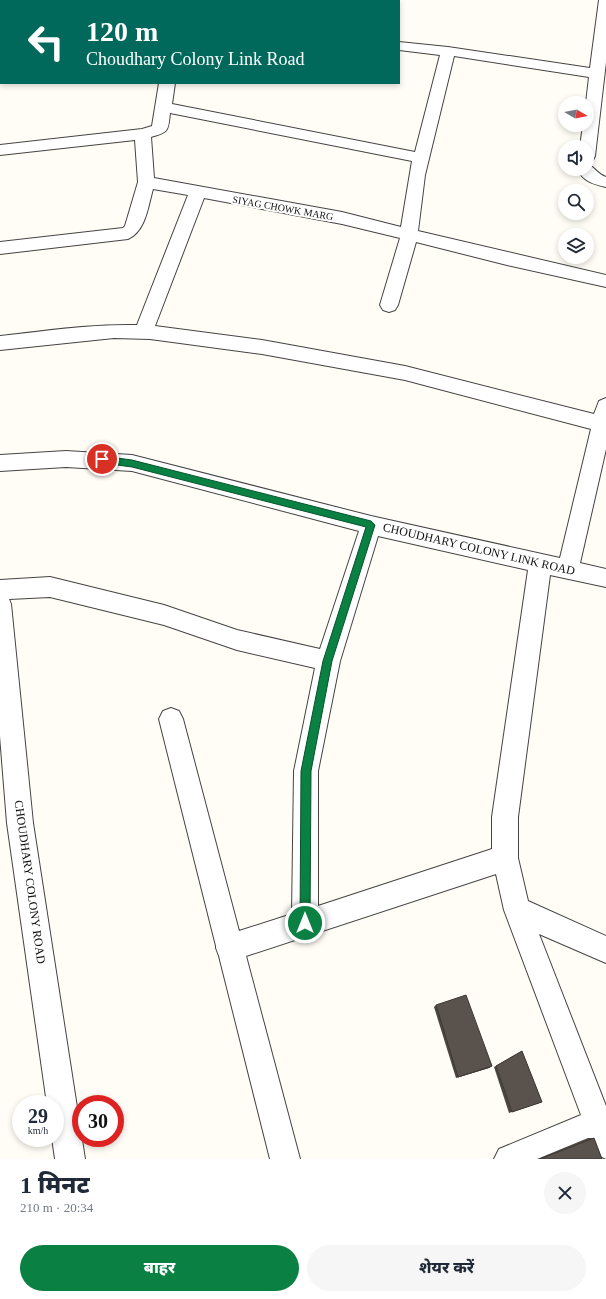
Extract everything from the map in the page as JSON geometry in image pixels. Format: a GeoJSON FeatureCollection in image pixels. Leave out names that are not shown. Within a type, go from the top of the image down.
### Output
{"type":"FeatureCollection","features":[{"type":"Feature","properties":{"kind":"street"},"geometry":{"type":"LineString","coordinates":[[590,140],[600,90],[597,74],[606,0]]}},
{"type":"Feature","properties":{"kind":"street"},"geometry":{"type":"LineString","coordinates":[[400,46],[448,51],[597,74]]}},
{"type":"Feature","properties":{"kind":"street"},"geometry":{"type":"LineString","coordinates":[[388,304],[408,235],[417,175],[448,51]]}},
{"type":"Feature","properties":{"kind":"street"},"geometry":{"type":"LineString","coordinates":[[0,150],[143,134],[160,129],[167,84]]}},
{"type":"Feature","properties":{"kind":"street"},"geometry":{"type":"LineString","coordinates":[[163,107],[421,158]]}},
{"type":"Feature","properties":{"kind":"street"},"geometry":{"type":"LineString","coordinates":[[0,248],[122,235],[129,232],[133,228],[146,182],[143,134]]}},
{"type":"Feature","properties":{"kind":"street"},"geometry":{"type":"LineString","coordinates":[[589,176],[596,180],[606,182]]}},
{"type":"Feature","properties":{"kind":"street","name":"SIYAG CHOWK MARG"},"geometry":{"type":"LineString","coordinates":[[146,182],[342,218],[507,259],[606,281]]}},
{"type":"Feature","properties":{"kind":"street"},"geometry":{"type":"LineString","coordinates":[[143,332],[198,192]]}},
{"type":"Feature","properties":{"kind":"street"},"geometry":{"type":"LineString","coordinates":[[0,343],[114,331],[143,332],[262,347],[405,373],[604,415],[568,569]]}},
{"type":"Feature","properties":{"kind":"street","name":"CHOUDHARY COLONY LINK ROAD"},"geometry":{"type":"LineString","coordinates":[[0,463],[61,458],[97,459],[132,463],[371,525],[606,578]]}},
{"type":"Feature","properties":{"kind":"street"},"geometry":{"type":"LineString","coordinates":[[305,923],[306,771],[328,661],[371,525]]}},
{"type":"Feature","properties":{"kind":"street"},"geometry":{"type":"LineString","coordinates":[[509,1159],[602,1133],[517,910],[505,858],[505,817],[540,564]]}},
{"type":"Feature","properties":{"kind":"street"},"geometry":{"type":"LineString","coordinates":[[0,590],[50,587],[164,615],[237,640],[328,661]]}},
{"type":"Feature","properties":{"kind":"street","name":"CHOUDHARY COLONY ROAD"},"geometry":{"type":"LineString","coordinates":[[0,604],[20,823],[70,1159]]}},
{"type":"Feature","properties":{"kind":"street"},"geometry":{"type":"LineString","coordinates":[[171,719],[229,948],[285,1159]]}},
{"type":"Feature","properties":{"kind":"street"},"geometry":{"type":"LineString","coordinates":[[229,948],[505,858]]}},
{"type":"Feature","properties":{"kind":"street"},"geometry":{"type":"LineString","coordinates":[[517,910],[606,950]]}},
{"type":"Feature","properties":{"kind":"building"},"geometry":{"type":"Polygon","coordinates":[[[466,995],[492,1066],[458,1077],[436,1005],[466,995]]]}},
{"type":"Feature","properties":{"kind":"building"},"geometry":{"type":"Polygon","coordinates":[[[522,1051],[542,1102],[512,1112],[496,1066],[522,1051]]]}},
{"type":"Feature","properties":{"kind":"building"},"geometry":{"type":"Polygon","coordinates":[[[594,1138],[602,1159],[540,1159],[594,1138]]]}},
{"type":"Feature","properties":{"kind":"route"},"geometry":{"type":"LineString","coordinates":[[102,459],[132,463],[371,525],[328,661],[306,771],[305,923]]}}]}
